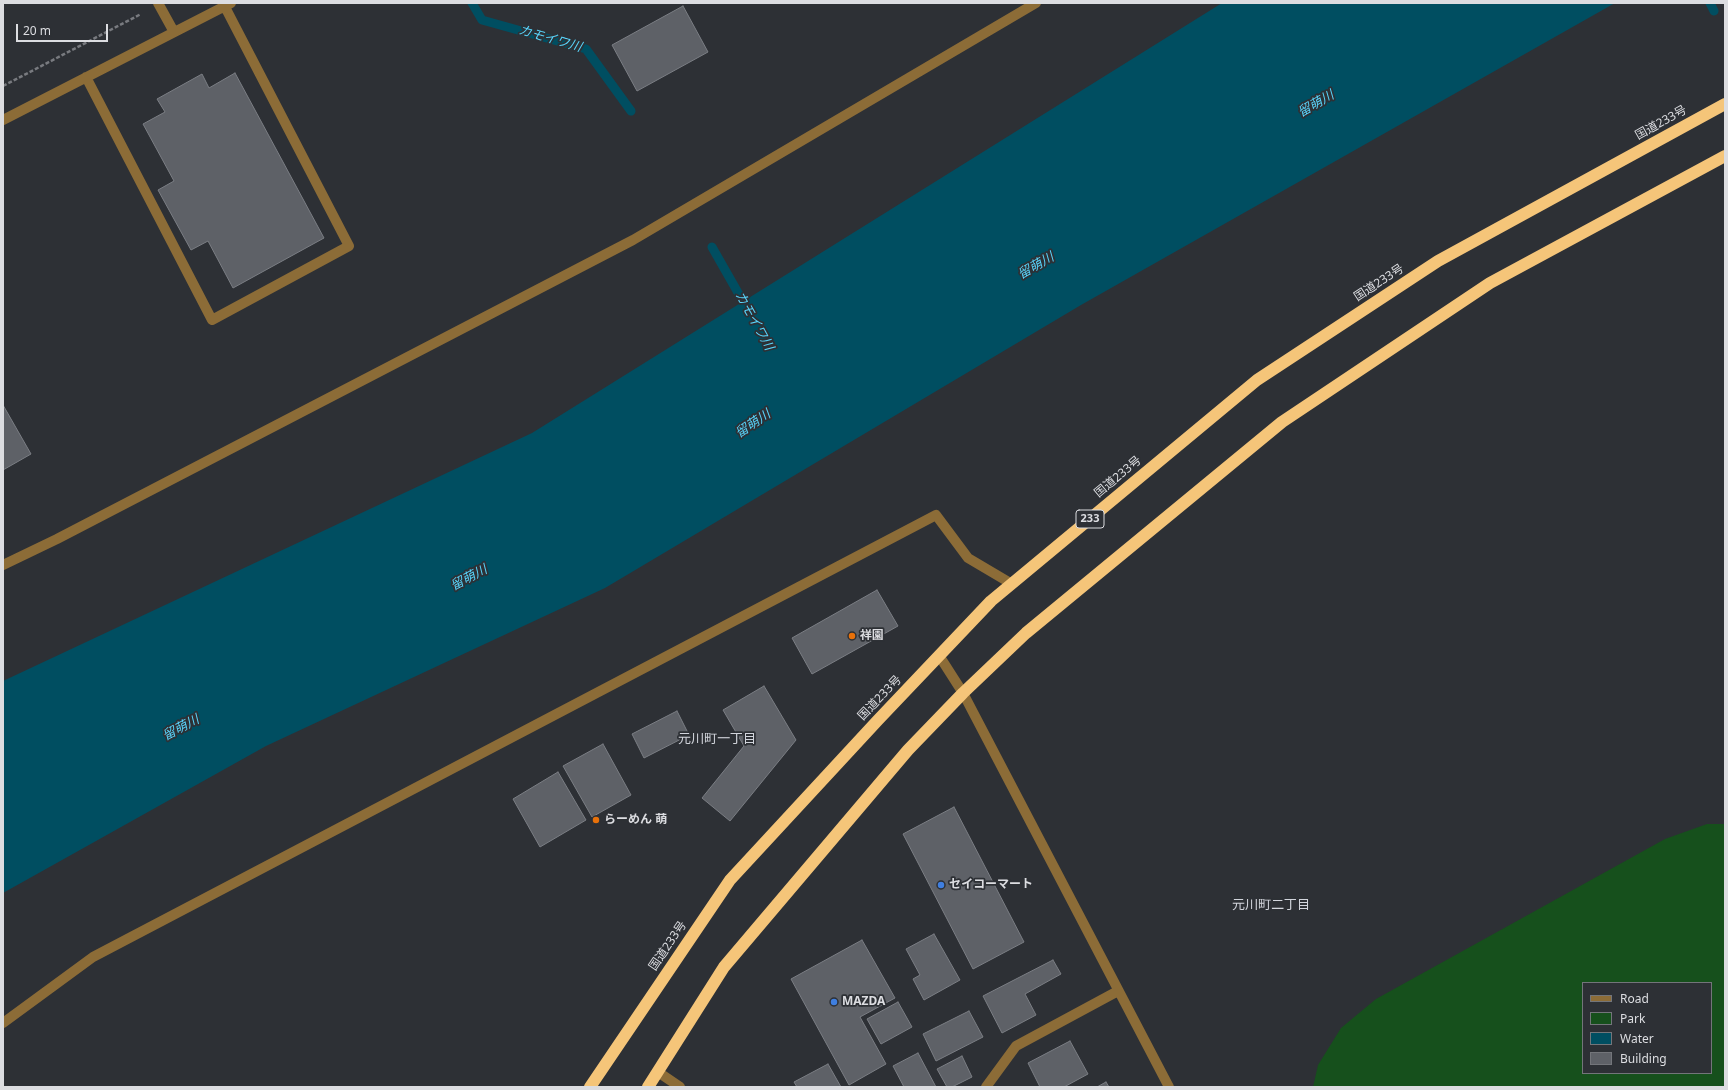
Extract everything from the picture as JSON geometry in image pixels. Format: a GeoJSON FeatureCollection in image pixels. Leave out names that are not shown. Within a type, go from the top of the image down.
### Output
{"type":"FeatureCollection","features":[{"type":"Feature","properties":{"kind":"highway","name":"国道233号"},"geometry":{"type":"LineString","coordinates":[[590,1087],[730,880],[878,720],[940,657],[991,601],[1257,380],[1438,261],[1725,104]]}},
{"type":"Feature","properties":{"kind":"highway"},"geometry":{"type":"LineString","coordinates":[[648,1087],[724,967],[908,750],[963,693],[1026,634],[1282,422],[1490,283],[1725,156]]}},
{"type":"Feature","properties":{"kind":"street"},"geometry":{"type":"LineString","coordinates":[[3,565],[57,539],[633,240],[1036,3]]}},
{"type":"Feature","properties":{"kind":"street"},"geometry":{"type":"LineString","coordinates":[[159,4],[174,32]]}},
{"type":"Feature","properties":{"kind":"street"},"geometry":{"type":"LineString","coordinates":[[3,120],[86,77],[228,4],[349,246],[212,320],[86,77]]}},
{"type":"Feature","properties":{"kind":"street"},"geometry":{"type":"LineString","coordinates":[[3,1023],[93,957],[936,515],[968,558],[1012,584]]}},
{"type":"Feature","properties":{"kind":"street"},"geometry":{"type":"LineString","coordinates":[[940,657],[963,693],[1169,1087]]}},
{"type":"Feature","properties":{"kind":"street"},"geometry":{"type":"LineString","coordinates":[[986,1087],[1016,1046],[1118,991]]}},
{"type":"Feature","properties":{"kind":"street"},"geometry":{"type":"LineString","coordinates":[[658,1072],[680,1087]]}},
{"type":"Feature","properties":{"kind":"path"},"geometry":{"type":"LineString","coordinates":[[3,86],[159,4]]}},
{"type":"Feature","properties":{"kind":"green space"},"geometry":{"type":"Polygon","coordinates":[[[1707,824],[1725,824],[1725,1087],[1313,1087],[1318,1065],[1341,1028],[1376,999],[1665,839],[1707,824]]]}},
{"type":"Feature","properties":{"kind":"water","name":"留萌川"},"geometry":{"type":"Polygon","coordinates":[[[1222,3],[1615,3],[1081,305],[605,588],[266,746],[3,893],[3,681],[532,433],[1222,3]]]}},
{"type":"Feature","properties":{"kind":"building"},"geometry":{"type":"Polygon","coordinates":[[[683,6],[708,52],[637,91],[612,45],[683,6]]]}},
{"type":"Feature","properties":{"kind":"building"},"geometry":{"type":"Polygon","coordinates":[[[235,73],[324,238],[233,288],[208,241],[191,250],[158,190],[174,181],[143,124],[165,112],[157,99],[202,74],[209,88],[235,73]]]}},
{"type":"Feature","properties":{"kind":"building"},"geometry":{"type":"Polygon","coordinates":[[[3,405],[31,454],[3,470],[3,405]]]}},
{"type":"Feature","properties":{"kind":"building"},"geometry":{"type":"Polygon","coordinates":[[[877,590],[898,626],[812,674],[792,638],[877,590]]]}},
{"type":"Feature","properties":{"kind":"building"},"geometry":{"type":"Polygon","coordinates":[[[764,686],[796,740],[730,821],[702,798],[744,746],[723,710],[764,686]]]}},
{"type":"Feature","properties":{"kind":"building"},"geometry":{"type":"Polygon","coordinates":[[[677,711],[689,735],[644,758],[632,734],[677,711]]]}},
{"type":"Feature","properties":{"kind":"building"},"geometry":{"type":"Polygon","coordinates":[[[603,744],[631,795],[592,817],[563,766],[603,744]]]}},
{"type":"Feature","properties":{"kind":"building"},"geometry":{"type":"Polygon","coordinates":[[[558,772],[586,820],[540,847],[513,799],[558,772]]]}},
{"type":"Feature","properties":{"kind":"building"},"geometry":{"type":"Polygon","coordinates":[[[954,807],[1024,942],[973,969],[903,834],[954,807]]]}},
{"type":"Feature","properties":{"kind":"building"},"geometry":{"type":"Polygon","coordinates":[[[934,934],[960,980],[924,1000],[913,979],[920,975],[906,949],[934,934]]]}},
{"type":"Feature","properties":{"kind":"building"},"geometry":{"type":"Polygon","coordinates":[[[862,940],[895,998],[860,1017],[886,1064],[849,1085],[791,979],[862,940]]]}},
{"type":"Feature","properties":{"kind":"building"},"geometry":{"type":"Polygon","coordinates":[[[1053,960],[1061,974],[1025,994],[1036,1015],[1002,1033],[983,996],[1053,960]]]}},
{"type":"Feature","properties":{"kind":"building"},"geometry":{"type":"Polygon","coordinates":[[[898,1002],[912,1027],[881,1044],[867,1019],[898,1002]]]}},
{"type":"Feature","properties":{"kind":"building"},"geometry":{"type":"Polygon","coordinates":[[[969,1011],[983,1037],[936,1061],[923,1034],[969,1011]]]}},
{"type":"Feature","properties":{"kind":"building"},"geometry":{"type":"Polygon","coordinates":[[[1070,1041],[1088,1074],[1064,1087],[1040,1087],[1028,1063],[1070,1041]]]}},
{"type":"Feature","properties":{"kind":"building"},"geometry":{"type":"Polygon","coordinates":[[[918,1053],[936,1087],[904,1087],[893,1066],[918,1053]]]}},
{"type":"Feature","properties":{"kind":"building"},"geometry":{"type":"Polygon","coordinates":[[[962,1056],[972,1077],[952,1087],[947,1087],[937,1069],[962,1056]]]}},
{"type":"Feature","properties":{"kind":"building"},"geometry":{"type":"Polygon","coordinates":[[[828,1064],[841,1087],[797,1087],[794,1082],[828,1064]]]}},
{"type":"Feature","properties":{"kind":"building"},"geometry":{"type":"Polygon","coordinates":[[[1106,1082],[1109,1087],[1097,1087],[1106,1082]]]}},
{"type":"Feature","properties":{"kind":"waterway","name":"カモイワ川"},"geometry":{"type":"LineString","coordinates":[[472,3],[482,20],[586,49],[631,111]]}},
{"type":"Feature","properties":{"kind":"waterway"},"geometry":{"type":"LineString","coordinates":[[1710,3],[1714,11]]}},
{"type":"Feature","properties":{"kind":"waterway","name":"カモイワ川"},"geometry":{"type":"LineString","coordinates":[[712,247],[749,312]]}},
{"type":"Feature","properties":{"kind":"place","name":"祥園"},"geometry":{"type":"Point","coordinates":[852,636]}},
{"type":"Feature","properties":{"kind":"place","name":"らーめん 萌"},"geometry":{"type":"Point","coordinates":[596,820]}},
{"type":"Feature","properties":{"kind":"place","name":"セイコーマート"},"geometry":{"type":"Point","coordinates":[941,885]}},
{"type":"Feature","properties":{"kind":"place","name":"MAZDA"},"geometry":{"type":"Point","coordinates":[834,1002]}},
{"type":"Feature","properties":{"kind":"district","name":"元川町一丁目"},"geometry":{"type":"Point","coordinates":[717,739]}},
{"type":"Feature","properties":{"kind":"district","name":"元川町二丁目"},"geometry":{"type":"Point","coordinates":[1271,905]}}]}
